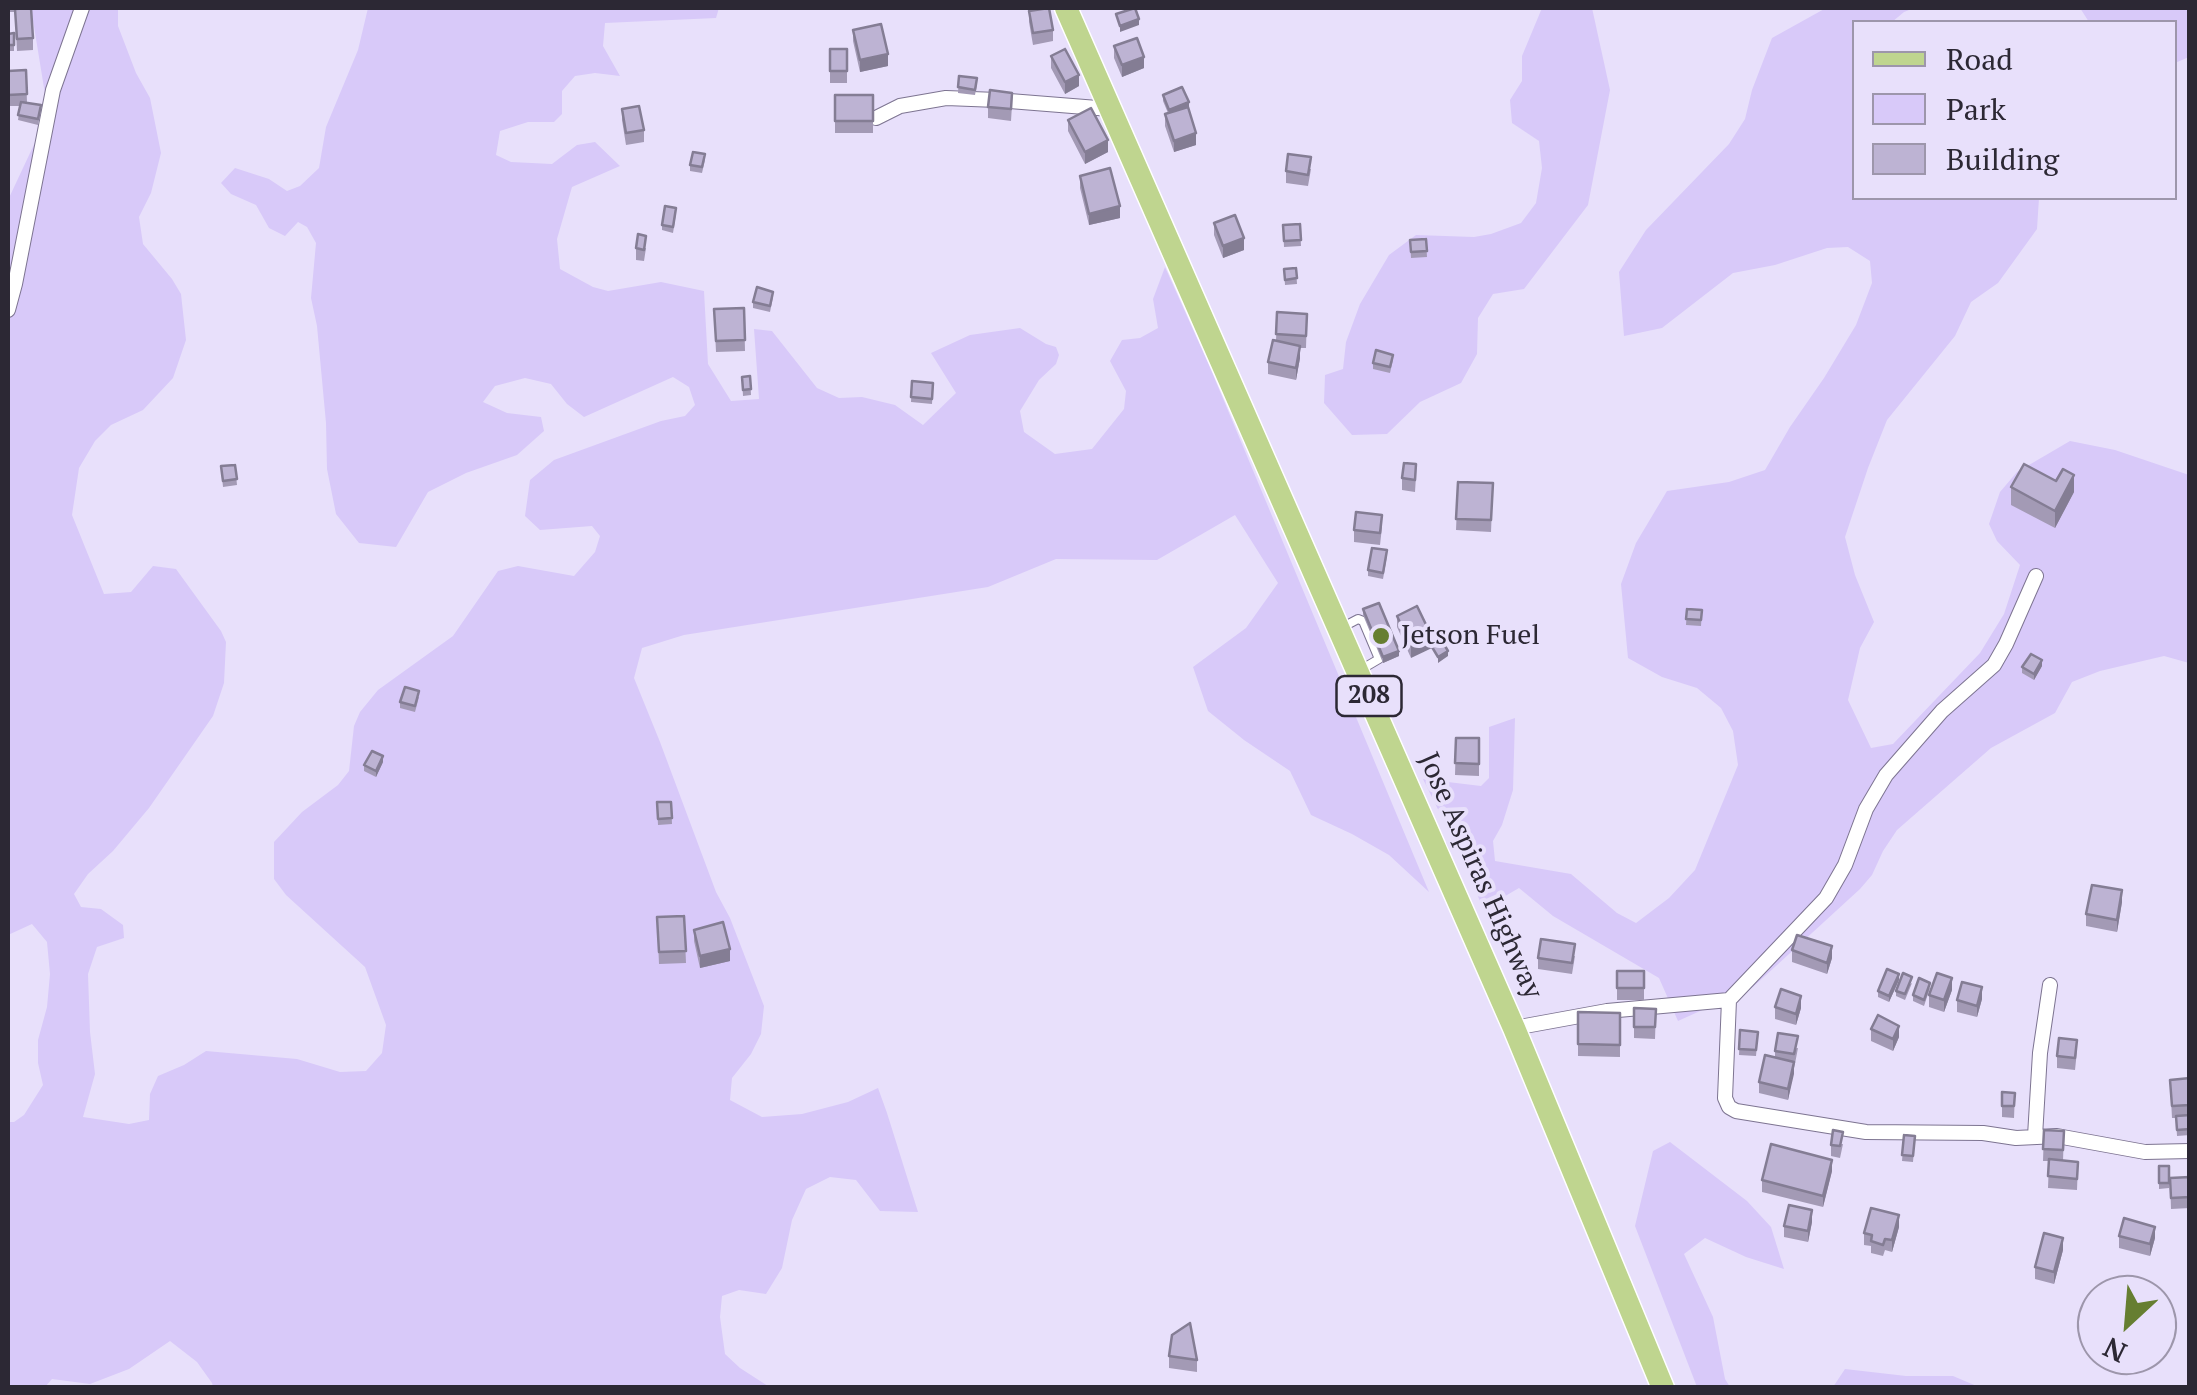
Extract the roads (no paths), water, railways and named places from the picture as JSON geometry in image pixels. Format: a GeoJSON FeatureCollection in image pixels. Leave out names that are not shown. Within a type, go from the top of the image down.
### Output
{"type":"FeatureCollection","features":[{"type":"Feature","properties":{"kind":"main road","name":"Jose Aspiras Highway"},"geometry":{"type":"LineString","coordinates":[[1066,8],[1514,1028],[1663,1388]]}},
{"type":"Feature","properties":{"kind":"street"},"geometry":{"type":"LineString","coordinates":[[8,306],[52,90],[82,8]]}},
{"type":"Feature","properties":{"kind":"street"},"geometry":{"type":"LineString","coordinates":[[876,118],[900,106],[946,98],[1110,109]]}},
{"type":"Feature","properties":{"kind":"street"},"geometry":{"type":"LineString","coordinates":[[2036,576],[1994,665],[1942,710],[1886,775],[1866,808],[1845,865],[1826,898],[1729,1000],[1724,1096],[1734,1110],[1866,1132],[2057,1136],[2145,1152],[2190,1151]]}},
{"type":"Feature","properties":{"kind":"street"},"geometry":{"type":"LineString","coordinates":[[2035,1136],[2040,1053],[2050,985]]}},
{"type":"Feature","properties":{"kind":"street"},"geometry":{"type":"LineString","coordinates":[[1514,1028],[1607,1011],[1729,1000]]}},
{"type":"Feature","properties":{"kind":"place","name":"Jetson Fuel"},"geometry":{"type":"Point","coordinates":[1381,636]}}]}
